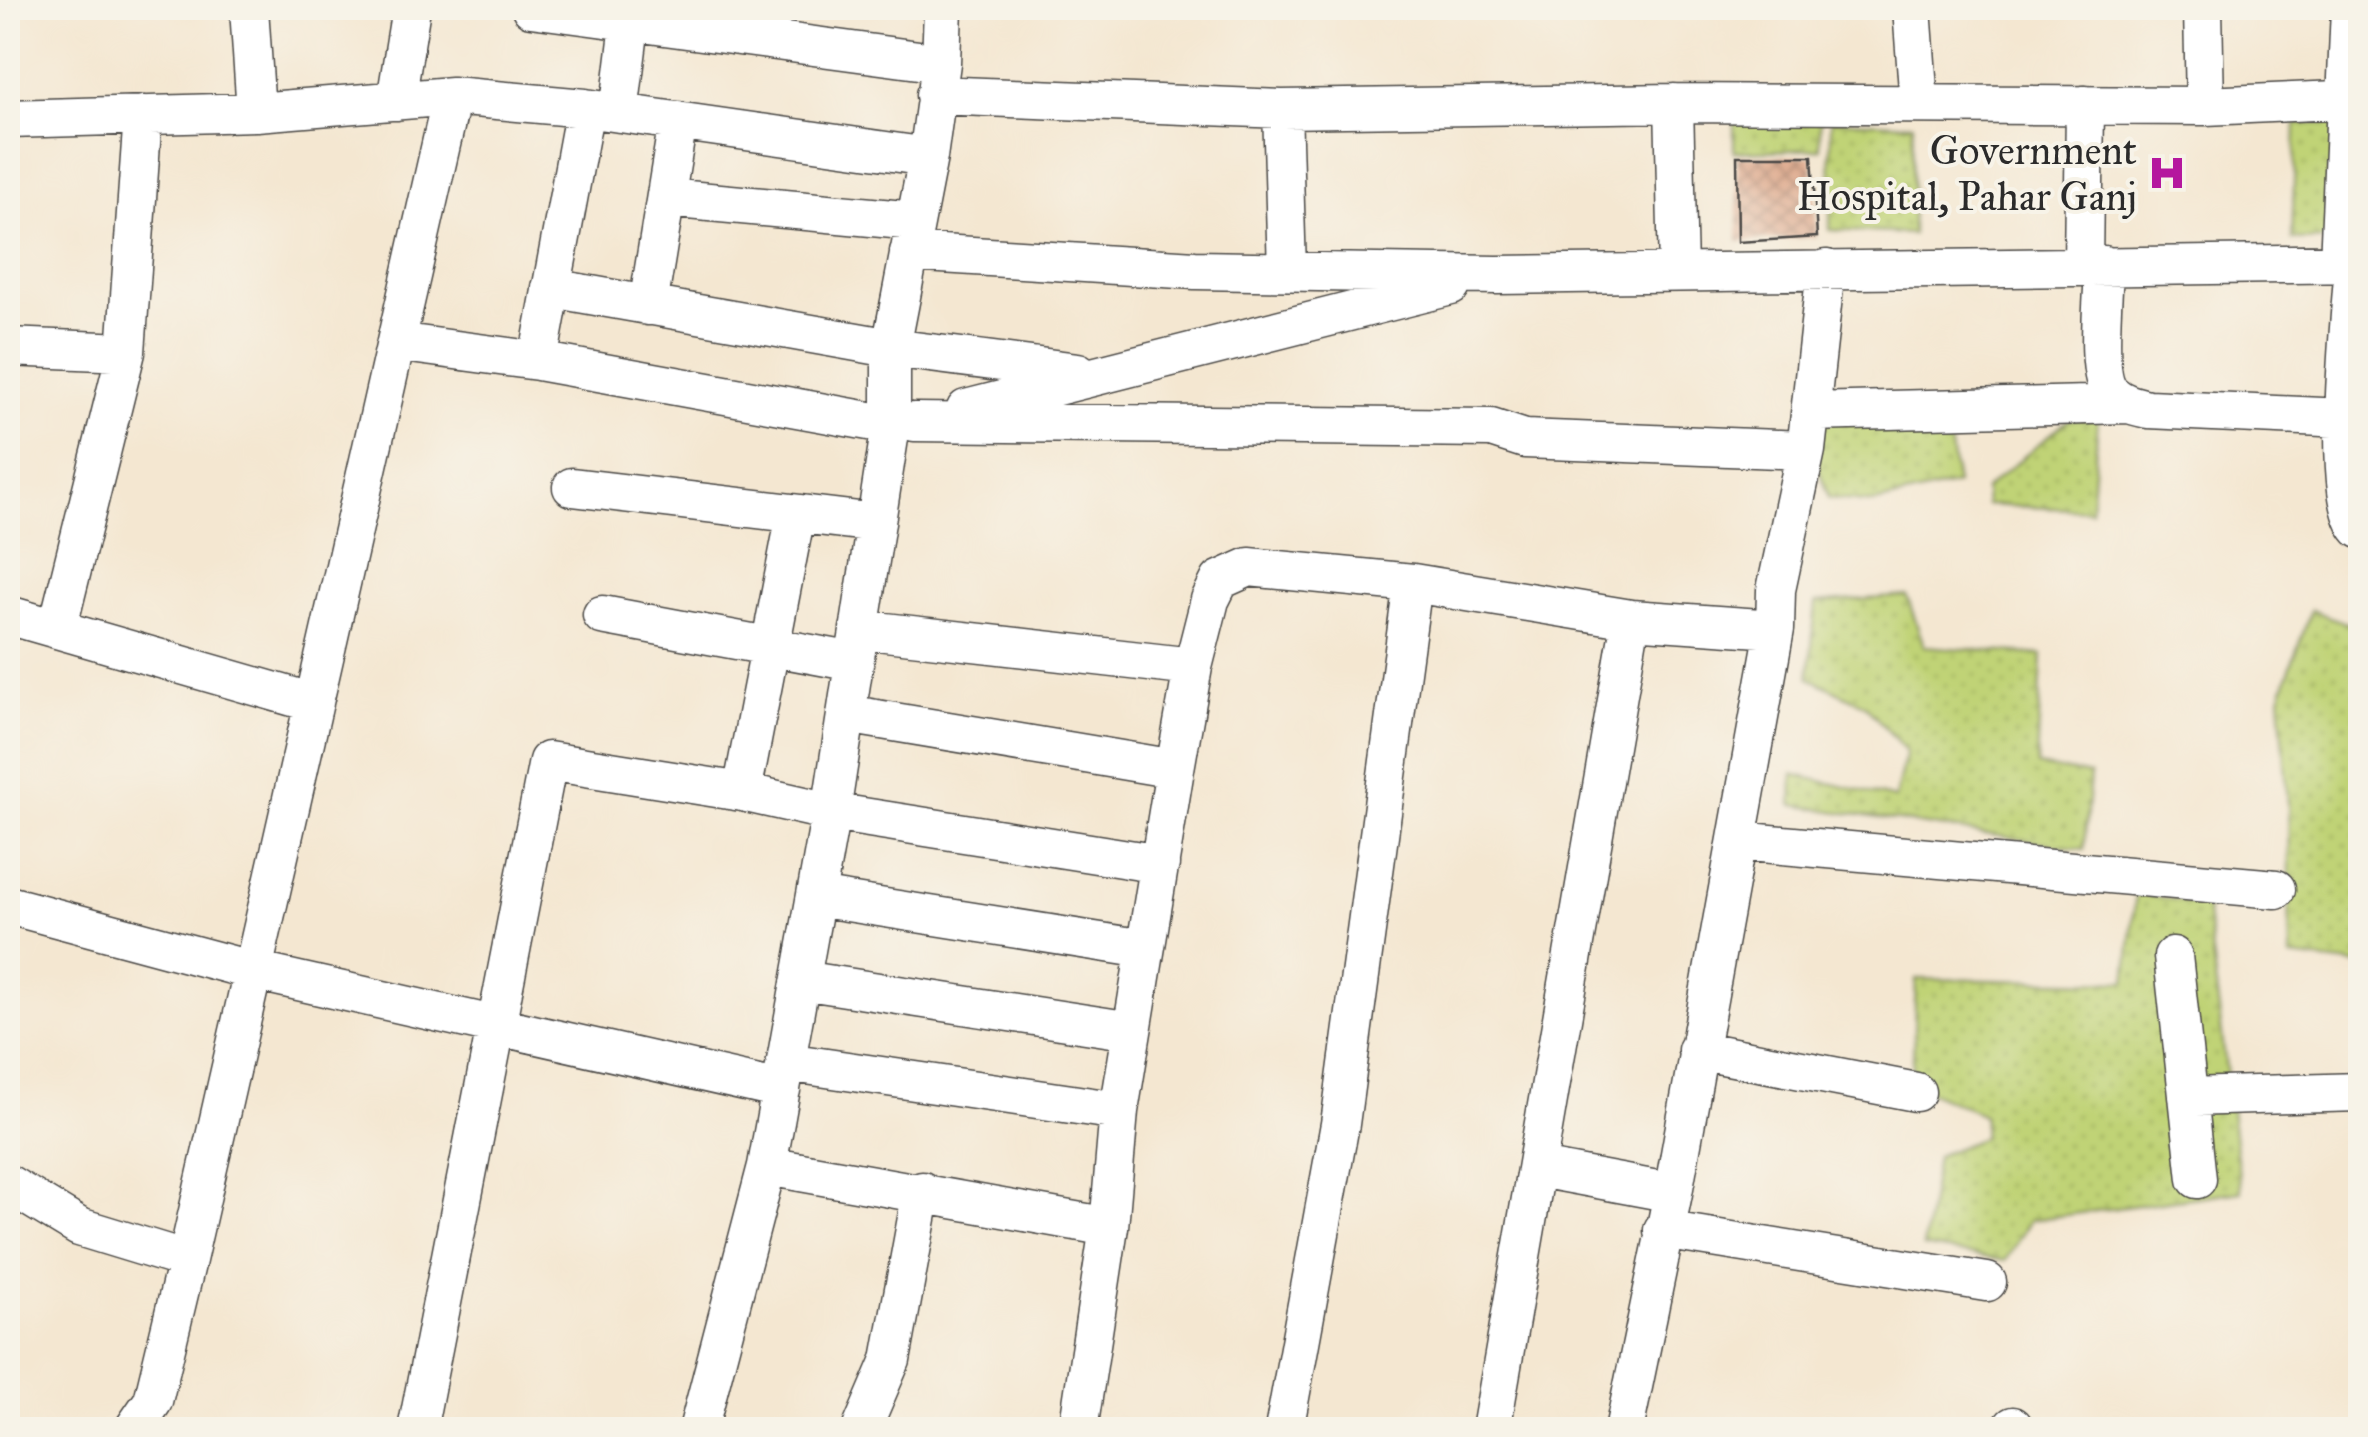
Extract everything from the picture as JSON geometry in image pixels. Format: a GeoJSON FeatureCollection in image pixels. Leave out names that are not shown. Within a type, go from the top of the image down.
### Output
{"type":"FeatureCollection","features":[{"type":"Feature","properties":{"kind":"street"},"geometry":{"type":"LineString","coordinates":[[249,8],[256,112]]}},
{"type":"Feature","properties":{"kind":"street"},"geometry":{"type":"LineString","coordinates":[[396,100],[411,8]]}},
{"type":"Feature","properties":{"kind":"street"},"geometry":{"type":"LineString","coordinates":[[532,8],[631,13],[938,79],[1282,109],[1674,103],[2205,106],[2354,98]]}},
{"type":"Feature","properties":{"kind":"street"},"geometry":{"type":"LineString","coordinates":[[698,1430],[767,1166],[831,812],[891,425],[890,348],[928,157],[943,8]]}},
{"type":"Feature","properties":{"kind":"street"},"geometry":{"type":"LineString","coordinates":[[1912,8],[1919,104]]}},
{"type":"Feature","properties":{"kind":"street"},"geometry":{"type":"LineString","coordinates":[[2203,8],[2205,106]]}},
{"type":"Feature","properties":{"kind":"street"},"geometry":{"type":"LineString","coordinates":[[2350,8],[2354,98],[2344,418],[2347,500],[2360,529]]}},
{"type":"Feature","properties":{"kind":"street"},"geometry":{"type":"LineString","coordinates":[[538,361],[551,288],[631,13]]}},
{"type":"Feature","properties":{"kind":"street"},"geometry":{"type":"LineString","coordinates":[[133,1430],[152,1401],[186,1260],[452,96]]}},
{"type":"Feature","properties":{"kind":"street"},"geometry":{"type":"LineString","coordinates":[[8,118],[256,112],[452,96],[602,110],[928,157]]}},
{"type":"Feature","properties":{"kind":"street"},"geometry":{"type":"LineString","coordinates":[[1674,103],[1678,271]]}},
{"type":"Feature","properties":{"kind":"street"},"geometry":{"type":"LineString","coordinates":[[2085,105],[2103,374],[2110,392],[2127,404]]}},
{"type":"Feature","properties":{"kind":"street"},"geometry":{"type":"LineString","coordinates":[[1282,109],[1287,270]]}},
{"type":"Feature","properties":{"kind":"street"},"geometry":{"type":"LineString","coordinates":[[58,626],[126,352],[143,115]]}},
{"type":"Feature","properties":{"kind":"street"},"geometry":{"type":"LineString","coordinates":[[648,306],[678,121]]}},
{"type":"Feature","properties":{"kind":"street"},"geometry":{"type":"LineString","coordinates":[[666,198],[912,237],[1194,270],[1497,275],[2351,263]]}},
{"type":"Feature","properties":{"kind":"street"},"geometry":{"type":"LineString","coordinates":[[1624,1430],[1672,1194],[1775,629],[1776,590],[1806,450],[1826,269]]}},
{"type":"Feature","properties":{"kind":"street"},"geometry":{"type":"LineString","coordinates":[[1497,275],[914,422],[1491,428],[1525,439],[1806,450]]}},
{"type":"Feature","properties":{"kind":"street"},"geometry":{"type":"LineString","coordinates":[[551,288],[890,348],[1100,375]]}},
{"type":"Feature","properties":{"kind":"street"},"geometry":{"type":"LineString","coordinates":[[396,342],[538,361],[891,425]]}},
{"type":"Feature","properties":{"kind":"street"},"geometry":{"type":"LineString","coordinates":[[8,346],[126,352]]}},
{"type":"Feature","properties":{"kind":"street"},"geometry":{"type":"LineString","coordinates":[[1811,412],[2127,404],[2148,409],[2344,418]]}},
{"type":"Feature","properties":{"kind":"street"},"geometry":{"type":"LineString","coordinates":[[572,488],[876,523]]}},
{"type":"Feature","properties":{"kind":"street"},"geometry":{"type":"LineString","coordinates":[[742,792],[796,514]]}},
{"type":"Feature","properties":{"kind":"street"},"geometry":{"type":"LineString","coordinates":[[1078,1430],[1132,1031],[1193,668],[1210,600],[1220,580],[1249,567],[1413,583],[1631,620],[1775,629]]}},
{"type":"Feature","properties":{"kind":"street"},"geometry":{"type":"LineString","coordinates":[[1284,1430],[1340,1124],[1413,583]]}},
{"type":"Feature","properties":{"kind":"street"},"geometry":{"type":"LineString","coordinates":[[8,614],[314,703]]}},
{"type":"Feature","properties":{"kind":"street"},"geometry":{"type":"LineString","coordinates":[[602,615],[770,646],[857,646],[1193,668]]}},
{"type":"Feature","properties":{"kind":"street"},"geometry":{"type":"LineString","coordinates":[[1491,1430],[1631,620]]}},
{"type":"Feature","properties":{"kind":"street"},"geometry":{"type":"LineString","coordinates":[[846,714],[1176,769]]}},
{"type":"Feature","properties":{"kind":"street"},"geometry":{"type":"LineString","coordinates":[[417,1430],[499,1029],[548,761],[742,792],[831,812],[1160,864]]}},
{"type":"Feature","properties":{"kind":"street"},"geometry":{"type":"LineString","coordinates":[[1738,841],[2276,889]]}},
{"type":"Feature","properties":{"kind":"street"},"geometry":{"type":"LineString","coordinates":[[816,898],[1146,949]]}},
{"type":"Feature","properties":{"kind":"street"},"geometry":{"type":"LineString","coordinates":[[8,905],[254,971],[499,1029],[783,1076],[1119,1111]]}},
{"type":"Feature","properties":{"kind":"street"},"geometry":{"type":"LineString","coordinates":[[2172,956],[2197,1179]]}},
{"type":"Feature","properties":{"kind":"street"},"geometry":{"type":"LineString","coordinates":[[801,980],[1132,1031]]}},
{"type":"Feature","properties":{"kind":"street"},"geometry":{"type":"LineString","coordinates":[[1697,1050],[1916,1092]]}},
{"type":"Feature","properties":{"kind":"street"},"geometry":{"type":"LineString","coordinates":[[2188,1097],[2360,1092]]}},
{"type":"Feature","properties":{"kind":"street"},"geometry":{"type":"LineString","coordinates":[[767,1166],[1108,1227]]}},
{"type":"Feature","properties":{"kind":"street"},"geometry":{"type":"LineString","coordinates":[[1539,1168],[1672,1194]]}},
{"type":"Feature","properties":{"kind":"street"},"geometry":{"type":"LineString","coordinates":[[8,1184],[79,1227],[186,1260]]}},
{"type":"Feature","properties":{"kind":"street"},"geometry":{"type":"LineString","coordinates":[[862,1430],[891,1360],[922,1191]]}},
{"type":"Feature","properties":{"kind":"street"},"geometry":{"type":"LineString","coordinates":[[1663,1230],[1987,1282]]}},
{"type":"Feature","properties":{"kind":"green space"},"geometry":{"type":"Polygon","coordinates":[[[1820,113],[1820,149],[1734,152],[1734,115],[1820,113]]]}},
{"type":"Feature","properties":{"kind":"green space"},"geometry":{"type":"Polygon","coordinates":[[[1831,120],[1913,124],[1912,234],[1830,230],[1831,120]]]}},
{"type":"Feature","properties":{"kind":"green space"},"geometry":{"type":"Polygon","coordinates":[[[2360,122],[2360,239],[2292,240],[2296,124],[2360,122]]]}},
{"type":"Feature","properties":{"kind":"green space"},"geometry":{"type":"Polygon","coordinates":[[[1835,398],[1901,405],[1949,435],[1957,484],[1875,503],[1829,498],[1813,454],[1835,398]]]}},
{"type":"Feature","properties":{"kind":"green space"},"geometry":{"type":"Polygon","coordinates":[[[2098,419],[2091,510],[1986,505],[1985,489],[2068,420],[2098,419]]]}},
{"type":"Feature","properties":{"kind":"green space"},"geometry":{"type":"Polygon","coordinates":[[[1907,596],[1924,646],[2042,655],[2037,766],[2090,775],[2084,849],[1792,805],[1793,774],[1895,799],[1906,751],[1865,705],[1809,678],[1816,603],[1907,596]]]}},
{"type":"Feature","properties":{"kind":"green space"},"geometry":{"type":"Polygon","coordinates":[[[2311,610],[2360,628],[2360,965],[2290,957],[2288,803],[2280,697],[2311,610]]]}},
{"type":"Feature","properties":{"kind":"green space"},"geometry":{"type":"Polygon","coordinates":[[[2136,894],[2206,904],[2241,1191],[2030,1220],[2005,1261],[1923,1247],[1937,1156],[1983,1138],[1984,1115],[1912,1084],[1916,979],[2126,982],[2136,894]]]}},
{"type":"Feature","properties":{"kind":"building"},"geometry":{"type":"Polygon","coordinates":[[[1737,156],[1812,156],[1817,237],[1738,242],[1737,156]]]}},
{"type":"Feature","properties":{"kind":"place","name":"Government Hospital, Pahar Ganj"},"geometry":{"type":"Point","coordinates":[2167,173]}}]}
